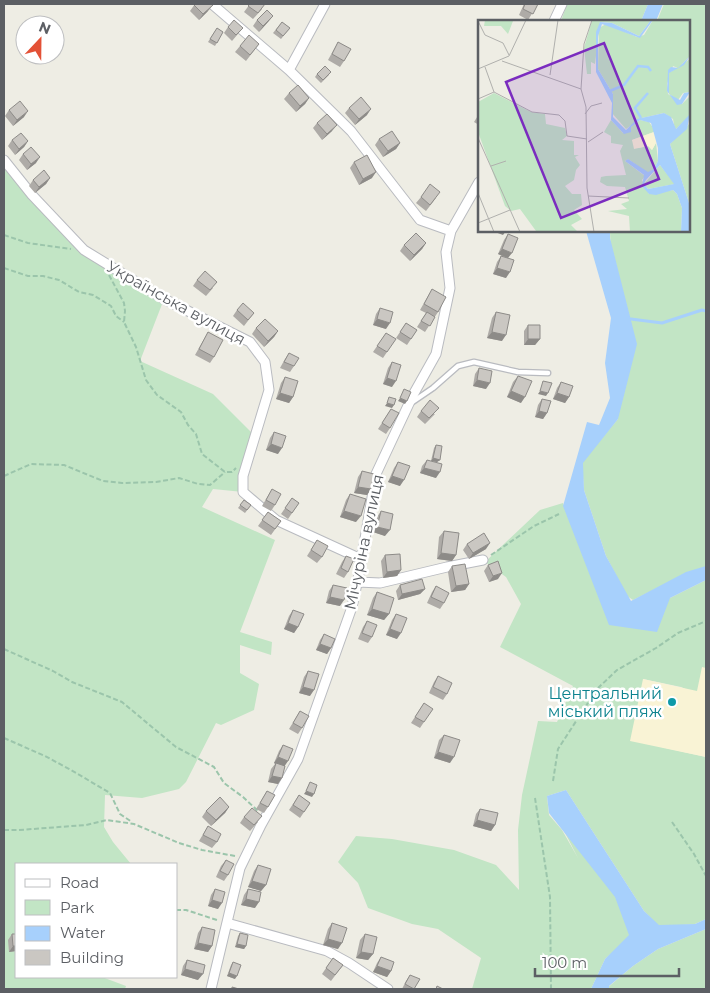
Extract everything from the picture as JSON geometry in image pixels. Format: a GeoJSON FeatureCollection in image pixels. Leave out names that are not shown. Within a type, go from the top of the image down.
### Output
{"type":"FeatureCollection","features":[{"type":"Feature","properties":{"kind":"street"},"geometry":{"type":"LineString","coordinates":[[212,4],[289,70],[351,131],[420,220],[451,231]]}},
{"type":"Feature","properties":{"kind":"street"},"geometry":{"type":"LineString","coordinates":[[289,70],[326,4]]}},
{"type":"Feature","properties":{"kind":"street"},"geometry":{"type":"LineString","coordinates":[[554,20],[562,4]]}},
{"type":"Feature","properties":{"kind":"street","name":"Українська вулиця"},"geometry":{"type":"LineString","coordinates":[[4,160],[32,195],[84,250],[164,300],[250,342],[266,362],[269,390],[243,476],[243,492],[276,520],[361,559]]}},
{"type":"Feature","properties":{"kind":"street","name":"Мічуріна вулиця"},"geometry":{"type":"LineString","coordinates":[[211,989],[240,868],[265,818],[298,760],[352,607],[376,474],[408,405],[436,354],[450,288],[446,252],[451,231],[478,184]]}},
{"type":"Feature","properties":{"kind":"street"},"geometry":{"type":"LineString","coordinates":[[358,582],[380,583],[483,560]]}},
{"type":"Feature","properties":{"kind":"street"},"geometry":{"type":"LineString","coordinates":[[227,922],[327,951],[388,989]]}},
{"type":"Feature","properties":{"kind":"lane"},"geometry":{"type":"LineString","coordinates":[[408,405],[433,388],[458,366],[474,362],[518,372],[548,373]]}},
{"type":"Feature","properties":{"kind":"path"},"geometry":{"type":"LineString","coordinates":[[4,235],[28,243],[84,250]]}},
{"type":"Feature","properties":{"kind":"path"},"geometry":{"type":"LineString","coordinates":[[103,262],[124,303],[124,322]]}},
{"type":"Feature","properties":{"kind":"path"},"geometry":{"type":"LineString","coordinates":[[4,268],[28,276],[42,276],[60,280],[80,292],[93,295],[111,306],[116,316],[124,322],[136,347],[146,380],[157,395],[181,412],[188,425],[196,434],[202,454],[225,472],[232,472],[237,467]]}},
{"type":"Feature","properties":{"kind":"path"},"geometry":{"type":"LineString","coordinates":[[4,476],[31,464],[64,465],[103,481],[122,483],[156,482],[179,478],[198,484],[210,484],[225,472]]}},
{"type":"Feature","properties":{"kind":"path"},"geometry":{"type":"LineString","coordinates":[[483,560],[534,526],[559,514]]}},
{"type":"Feature","properties":{"kind":"path"},"geometry":{"type":"LineString","coordinates":[[552,781],[558,749],[597,689],[617,670],[656,648],[678,632],[706,621]]}},
{"type":"Feature","properties":{"kind":"path"},"geometry":{"type":"LineString","coordinates":[[4,649],[53,671],[72,682],[122,702],[176,747],[214,768],[224,782],[265,818]]}},
{"type":"Feature","properties":{"kind":"path"},"geometry":{"type":"LineString","coordinates":[[4,738],[45,756],[110,793],[120,814],[134,824],[179,843],[202,850],[232,854],[244,860]]}},
{"type":"Feature","properties":{"kind":"path"},"geometry":{"type":"LineString","coordinates":[[535,798],[550,897],[550,989]]}},
{"type":"Feature","properties":{"kind":"path"},"geometry":{"type":"LineString","coordinates":[[4,830],[86,825],[107,820],[134,824]]}},
{"type":"Feature","properties":{"kind":"path"},"geometry":{"type":"LineString","coordinates":[[672,822],[694,854],[706,876]]}},
{"type":"Feature","properties":{"kind":"path"},"geometry":{"type":"LineString","coordinates":[[178,910],[186,910],[227,922]]}},
{"type":"Feature","properties":{"kind":"green space"},"geometry":{"type":"Polygon","coordinates":[[[567,4],[648,4],[641,20],[561,20],[567,4]]]}},
{"type":"Feature","properties":{"kind":"green space"},"geometry":{"type":"Polygon","coordinates":[[[664,4],[706,4],[706,567],[686,574],[633,600],[627,596],[606,556],[584,490],[582,462],[618,419],[610,232],[690,232],[690,20],[657,20],[664,4]]]}},
{"type":"Feature","properties":{"kind":"green space"},"geometry":{"type":"Polygon","coordinates":[[[4,160],[84,250],[164,299],[140,361],[213,394],[255,436],[243,492],[213,489],[202,507],[275,540],[240,632],[272,642],[271,655],[240,645],[240,673],[259,684],[254,710],[221,725],[216,723],[186,782],[179,789],[142,798],[105,795],[104,827],[113,842],[130,863],[15,863],[15,978],[105,978],[126,986],[125,989],[4,989],[4,160]]]}},
{"type":"Feature","properties":{"kind":"green space"},"geometry":{"type":"Polygon","coordinates":[[[563,503],[606,612],[670,598],[706,580],[706,668],[702,668],[700,691],[692,692],[681,687],[643,679],[661,747],[706,757],[706,919],[695,924],[660,927],[644,911],[566,790],[547,796],[549,815],[562,830],[578,858],[561,825],[616,895],[631,936],[605,959],[591,989],[472,989],[481,958],[438,929],[412,924],[368,908],[358,883],[338,862],[356,836],[392,839],[454,850],[496,865],[519,890],[518,830],[522,795],[538,721],[557,722],[573,686],[500,647],[521,604],[506,577],[485,562],[540,510],[563,503]]]}},
{"type":"Feature","properties":{"kind":"green space"},"geometry":{"type":"Polygon","coordinates":[[[706,929],[706,989],[606,989],[633,966],[658,949],[706,929]]]}},
{"type":"Feature","properties":{"kind":"sand","name":"Центральний міський пляж"},"geometry":{"type":"Polygon","coordinates":[[[702,667],[706,668],[706,757],[630,741],[643,679],[697,691],[702,667]]]}},
{"type":"Feature","properties":{"kind":"water"},"geometry":{"type":"Polygon","coordinates":[[[648,4],[663,4],[656,20],[641,20],[648,4]]]}},
{"type":"Feature","properties":{"kind":"water"},"geometry":{"type":"Polygon","coordinates":[[[586,232],[610,232],[637,344],[618,419],[583,463],[584,490],[606,556],[631,601],[686,572],[706,566],[706,580],[670,598],[657,632],[609,625],[563,506],[587,422],[599,425],[610,398],[605,363],[611,318],[586,232]]]}},
{"type":"Feature","properties":{"kind":"water"},"geometry":{"type":"Polygon","coordinates":[[[566,790],[644,911],[659,925],[695,924],[706,919],[706,929],[658,949],[633,966],[609,986],[609,989],[591,989],[605,959],[629,935],[615,897],[549,813],[547,796],[566,790]]]}},
{"type":"Feature","properties":{"kind":"building"},"geometry":{"type":"Polygon","coordinates":[[[195,4],[212,4],[213,5],[203,14],[195,4]]]}},
{"type":"Feature","properties":{"kind":"building"},"geometry":{"type":"Polygon","coordinates":[[[250,4],[265,4],[258,13],[248,6],[250,4]]]}},
{"type":"Feature","properties":{"kind":"building"},"geometry":{"type":"Polygon","coordinates":[[[525,4],[538,4],[533,14],[523,9],[525,4]]]}},
{"type":"Feature","properties":{"kind":"building"},"geometry":{"type":"Polygon","coordinates":[[[267,10],[273,16],[263,26],[257,20],[267,10]]]}},
{"type":"Feature","properties":{"kind":"building"},"geometry":{"type":"Polygon","coordinates":[[[234,20],[243,28],[236,35],[228,27],[234,20]]]}},
{"type":"Feature","properties":{"kind":"building"},"geometry":{"type":"Polygon","coordinates":[[[282,22],[290,28],[283,36],[276,30],[282,22]]]}},
{"type":"Feature","properties":{"kind":"building"},"geometry":{"type":"Polygon","coordinates":[[[217,28],[223,32],[217,43],[210,39],[217,28]]]}},
{"type":"Feature","properties":{"kind":"building"},"geometry":{"type":"Polygon","coordinates":[[[249,35],[259,44],[250,55],[240,46],[249,35]]]}},
{"type":"Feature","properties":{"kind":"building"},"geometry":{"type":"Polygon","coordinates":[[[338,42],[351,49],[344,61],[332,54],[338,42]]]}},
{"type":"Feature","properties":{"kind":"building"},"geometry":{"type":"Polygon","coordinates":[[[325,66],[331,72],[323,80],[317,74],[325,66]]]}},
{"type":"Feature","properties":{"kind":"building"},"geometry":{"type":"Polygon","coordinates":[[[298,85],[309,98],[300,106],[289,93],[298,85]]]}},
{"type":"Feature","properties":{"kind":"building"},"geometry":{"type":"Polygon","coordinates":[[[361,97],[371,109],[359,119],[349,108],[361,97]]]}},
{"type":"Feature","properties":{"kind":"building"},"geometry":{"type":"Polygon","coordinates":[[[20,101],[28,111],[17,120],[9,110],[20,101]]]}},
{"type":"Feature","properties":{"kind":"building"},"geometry":{"type":"Polygon","coordinates":[[[327,114],[337,125],[327,134],[317,123],[327,114]]]}},
{"type":"Feature","properties":{"kind":"building"},"geometry":{"type":"Polygon","coordinates":[[[392,131],[400,143],[388,151],[379,139],[392,131]]]}},
{"type":"Feature","properties":{"kind":"building"},"geometry":{"type":"Polygon","coordinates":[[[21,133],[28,141],[19,149],[12,140],[21,133]]]}},
{"type":"Feature","properties":{"kind":"building"},"geometry":{"type":"Polygon","coordinates":[[[31,147],[40,157],[31,164],[23,154],[31,147]]]}},
{"type":"Feature","properties":{"kind":"building"},"geometry":{"type":"Polygon","coordinates":[[[367,155],[376,172],[363,179],[354,162],[367,155]]]}},
{"type":"Feature","properties":{"kind":"building"},"geometry":{"type":"Polygon","coordinates":[[[44,170],[50,178],[39,187],[33,180],[44,170]]]}},
{"type":"Feature","properties":{"kind":"building"},"geometry":{"type":"Polygon","coordinates":[[[430,184],[440,192],[430,205],[421,197],[430,184]]]}},
{"type":"Feature","properties":{"kind":"building"},"geometry":{"type":"Polygon","coordinates":[[[416,233],[426,243],[414,255],[404,245],[416,233]]]}},
{"type":"Feature","properties":{"kind":"building"},"geometry":{"type":"Polygon","coordinates":[[[508,234],[518,238],[512,253],[502,249],[508,234]]]}},
{"type":"Feature","properties":{"kind":"building"},"geometry":{"type":"Polygon","coordinates":[[[501,256],[514,260],[510,272],[497,268],[501,256]]]}},
{"type":"Feature","properties":{"kind":"building"},"geometry":{"type":"Polygon","coordinates":[[[205,271],[217,282],[210,290],[197,280],[205,271]]]}},
{"type":"Feature","properties":{"kind":"building"},"geometry":{"type":"Polygon","coordinates":[[[432,289],[446,297],[438,312],[424,304],[432,289]]]}},
{"type":"Feature","properties":{"kind":"building"},"geometry":{"type":"Polygon","coordinates":[[[243,303],[254,313],[248,320],[237,310],[243,303]]]}},
{"type":"Feature","properties":{"kind":"building"},"geometry":{"type":"Polygon","coordinates":[[[380,308],[393,312],[390,323],[377,319],[380,308]]]}},
{"type":"Feature","properties":{"kind":"building"},"geometry":{"type":"Polygon","coordinates":[[[427,312],[435,317],[430,326],[421,321],[427,312]]]}},
{"type":"Feature","properties":{"kind":"building"},"geometry":{"type":"Polygon","coordinates":[[[496,312],[510,315],[506,335],[492,332],[496,312]]]}},
{"type":"Feature","properties":{"kind":"building"},"geometry":{"type":"Polygon","coordinates":[[[265,319],[278,331],[268,341],[256,328],[265,319]]]}},
{"type":"Feature","properties":{"kind":"building"},"geometry":{"type":"Polygon","coordinates":[[[406,323],[417,330],[411,339],[400,332],[406,323]]]}},
{"type":"Feature","properties":{"kind":"building"},"geometry":{"type":"Polygon","coordinates":[[[528,325],[540,325],[540,339],[528,339],[528,325]]]}},
{"type":"Feature","properties":{"kind":"building"},"geometry":{"type":"Polygon","coordinates":[[[208,332],[223,340],[214,357],[199,349],[208,332]]]}},
{"type":"Feature","properties":{"kind":"building"},"geometry":{"type":"Polygon","coordinates":[[[386,333],[396,339],[387,352],[377,346],[386,333]]]}},
{"type":"Feature","properties":{"kind":"building"},"geometry":{"type":"Polygon","coordinates":[[[289,353],[299,358],[294,366],[284,362],[289,353]]]}},
{"type":"Feature","properties":{"kind":"building"},"geometry":{"type":"Polygon","coordinates":[[[392,362],[401,365],[396,381],[387,378],[392,362]]]}},
{"type":"Feature","properties":{"kind":"building"},"geometry":{"type":"Polygon","coordinates":[[[479,368],[492,371],[490,383],[477,380],[479,368]]]}},
{"type":"Feature","properties":{"kind":"building"},"geometry":{"type":"Polygon","coordinates":[[[518,376],[532,381],[525,397],[511,391],[518,376]]]}},
{"type":"Feature","properties":{"kind":"building"},"geometry":{"type":"Polygon","coordinates":[[[285,377],[298,381],[293,397],[280,393],[285,377]]]}},
{"type":"Feature","properties":{"kind":"building"},"geometry":{"type":"Polygon","coordinates":[[[543,381],[552,383],[548,393],[540,391],[543,381]]]}},
{"type":"Feature","properties":{"kind":"building"},"geometry":{"type":"Polygon","coordinates":[[[561,382],[573,386],[569,397],[557,393],[561,382]]]}},
{"type":"Feature","properties":{"kind":"building"},"geometry":{"type":"Polygon","coordinates":[[[404,389],[411,392],[407,401],[400,398],[404,389]]]}},
{"type":"Feature","properties":{"kind":"building"},"geometry":{"type":"Polygon","coordinates":[[[389,397],[396,399],[394,405],[387,403],[389,397]]]}},
{"type":"Feature","properties":{"kind":"building"},"geometry":{"type":"Polygon","coordinates":[[[542,399],[551,401],[547,413],[539,411],[542,399]]]}},
{"type":"Feature","properties":{"kind":"building"},"geometry":{"type":"Polygon","coordinates":[[[430,400],[439,408],[429,418],[421,411],[430,400]]]}},
{"type":"Feature","properties":{"kind":"building"},"geometry":{"type":"Polygon","coordinates":[[[391,409],[399,413],[390,428],[382,423],[391,409]]]}},
{"type":"Feature","properties":{"kind":"building"},"geometry":{"type":"Polygon","coordinates":[[[274,432],[286,436],[282,448],[271,444],[274,432]]]}},
{"type":"Feature","properties":{"kind":"building"},"geometry":{"type":"Polygon","coordinates":[[[436,445],[442,446],[440,460],[433,458],[436,445]]]}},
{"type":"Feature","properties":{"kind":"building"},"geometry":{"type":"Polygon","coordinates":[[[427,460],[442,464],[440,472],[424,468],[427,460]]]}},
{"type":"Feature","properties":{"kind":"building"},"geometry":{"type":"Polygon","coordinates":[[[398,462],[410,466],[404,480],[392,476],[398,462]]]}},
{"type":"Feature","properties":{"kind":"building"},"geometry":{"type":"Polygon","coordinates":[[[362,471],[374,474],[371,489],[358,487],[362,471]]]}},
{"type":"Feature","properties":{"kind":"building"},"geometry":{"type":"Polygon","coordinates":[[[272,489],[281,494],[275,505],[266,500],[272,489]]]}},
{"type":"Feature","properties":{"kind":"building"},"geometry":{"type":"Polygon","coordinates":[[[350,494],[366,499],[361,516],[344,511],[350,494]]]}},
{"type":"Feature","properties":{"kind":"building"},"geometry":{"type":"Polygon","coordinates":[[[292,498],[299,503],[292,513],[285,508],[292,498]]]}},
{"type":"Feature","properties":{"kind":"building"},"geometry":{"type":"Polygon","coordinates":[[[244,500],[251,505],[247,510],[240,505],[244,500]]]}},
{"type":"Feature","properties":{"kind":"building"},"geometry":{"type":"Polygon","coordinates":[[[381,511],[393,514],[390,530],[377,527],[381,511]]]}},
{"type":"Feature","properties":{"kind":"building"},"geometry":{"type":"Polygon","coordinates":[[[268,512],[281,521],[275,529],[262,520],[268,512]]]}},
{"type":"Feature","properties":{"kind":"building"},"geometry":{"type":"Polygon","coordinates":[[[444,531],[459,533],[456,555],[441,553],[444,531]]]}},
{"type":"Feature","properties":{"kind":"building"},"geometry":{"type":"Polygon","coordinates":[[[484,533],[490,543],[473,553],[467,544],[484,533]]]}},
{"type":"Feature","properties":{"kind":"building"},"geometry":{"type":"Polygon","coordinates":[[[317,540],[328,546],[322,557],[311,550],[317,540]]]}},
{"type":"Feature","properties":{"kind":"building"},"geometry":{"type":"Polygon","coordinates":[[[400,554],[401,570],[387,572],[385,555],[400,554]]]}},
{"type":"Feature","properties":{"kind":"building"},"geometry":{"type":"Polygon","coordinates":[[[346,556],[354,559],[348,572],[341,568],[346,556]]]}},
{"type":"Feature","properties":{"kind":"building"},"geometry":{"type":"Polygon","coordinates":[[[498,561],[502,573],[493,576],[488,565],[498,561]]]}},
{"type":"Feature","properties":{"kind":"building"},"geometry":{"type":"Polygon","coordinates":[[[465,564],[469,584],[456,586],[452,566],[465,564]]]}},
{"type":"Feature","properties":{"kind":"building"},"geometry":{"type":"Polygon","coordinates":[[[422,579],[425,589],[402,594],[400,585],[422,579]]]}},
{"type":"Feature","properties":{"kind":"building"},"geometry":{"type":"Polygon","coordinates":[[[333,585],[347,588],[344,600],[330,597],[333,585]]]}},
{"type":"Feature","properties":{"kind":"building"},"geometry":{"type":"Polygon","coordinates":[[[436,586],[449,593],[444,603],[431,597],[436,586]]]}},
{"type":"Feature","properties":{"kind":"building"},"geometry":{"type":"Polygon","coordinates":[[[377,592],[394,598],[389,614],[372,609],[377,592]]]}},
{"type":"Feature","properties":{"kind":"building"},"geometry":{"type":"Polygon","coordinates":[[[293,610],[304,614],[298,627],[288,623],[293,610]]]}},
{"type":"Feature","properties":{"kind":"building"},"geometry":{"type":"Polygon","coordinates":[[[396,614],[407,618],[401,633],[390,629],[396,614]]]}},
{"type":"Feature","properties":{"kind":"building"},"geometry":{"type":"Polygon","coordinates":[[[367,621],[377,625],[372,637],[362,633],[367,621]]]}},
{"type":"Feature","properties":{"kind":"building"},"geometry":{"type":"Polygon","coordinates":[[[324,634],[335,639],[331,648],[320,644],[324,634]]]}},
{"type":"Feature","properties":{"kind":"building"},"geometry":{"type":"Polygon","coordinates":[[[308,671],[319,674],[314,690],[303,687],[308,671]]]}},
{"type":"Feature","properties":{"kind":"building"},"geometry":{"type":"Polygon","coordinates":[[[438,676],[452,683],[447,694],[433,687],[438,676]]]}},
{"type":"Feature","properties":{"kind":"building"},"geometry":{"type":"Polygon","coordinates":[[[424,703],[433,709],[424,722],[415,717],[424,703]]]}},
{"type":"Feature","properties":{"kind":"building"},"geometry":{"type":"Polygon","coordinates":[[[300,711],[309,716],[302,728],[293,723],[300,711]]]}},
{"type":"Feature","properties":{"kind":"building"},"geometry":{"type":"Polygon","coordinates":[[[444,735],[460,740],[454,757],[438,752],[444,735]]]}},
{"type":"Feature","properties":{"kind":"building"},"geometry":{"type":"Polygon","coordinates":[[[283,745],[293,749],[288,761],[278,757],[283,745]]]}},
{"type":"Feature","properties":{"kind":"building"},"geometry":{"type":"Polygon","coordinates":[[[276,763],[285,766],[282,778],[272,776],[276,763]]]}},
{"type":"Feature","properties":{"kind":"building"},"geometry":{"type":"Polygon","coordinates":[[[310,782],[317,785],[314,794],[306,791],[310,782]]]}},
{"type":"Feature","properties":{"kind":"building"},"geometry":{"type":"Polygon","coordinates":[[[267,791],[275,795],[268,807],[260,803],[267,791]]]}},
{"type":"Feature","properties":{"kind":"building"},"geometry":{"type":"Polygon","coordinates":[[[299,795],[310,803],[304,812],[293,805],[299,795]]]}},
{"type":"Feature","properties":{"kind":"building"},"geometry":{"type":"Polygon","coordinates":[[[220,797],[229,807],[216,820],[206,811],[220,797]]]}},
{"type":"Feature","properties":{"kind":"building"},"geometry":{"type":"Polygon","coordinates":[[[252,808],[262,816],[254,825],[244,817],[252,808]]]}},
{"type":"Feature","properties":{"kind":"building"},"geometry":{"type":"Polygon","coordinates":[[[480,809],[498,813],[495,825],[477,820],[480,809]]]}},
{"type":"Feature","properties":{"kind":"building"},"geometry":{"type":"Polygon","coordinates":[[[208,826],[221,834],[217,842],[203,835],[208,826]]]}},
{"type":"Feature","properties":{"kind":"building"},"geometry":{"type":"Polygon","coordinates":[[[226,860],[234,864],[228,875],[220,871],[226,860]]]}},
{"type":"Feature","properties":{"kind":"building"},"geometry":{"type":"Polygon","coordinates":[[[258,865],[271,869],[266,885],[252,881],[258,865]]]}},
{"type":"Feature","properties":{"kind":"building"},"geometry":{"type":"Polygon","coordinates":[[[215,889],[225,892],[222,903],[212,900],[215,889]]]}},
{"type":"Feature","properties":{"kind":"building"},"geometry":{"type":"Polygon","coordinates":[[[248,889],[261,892],[259,902],[246,899],[248,889]]]}},
{"type":"Feature","properties":{"kind":"building"},"geometry":{"type":"Polygon","coordinates":[[[332,923],[347,928],[342,943],[328,939],[332,923]]]}},
{"type":"Feature","properties":{"kind":"building"},"geometry":{"type":"Polygon","coordinates":[[[202,927],[215,930],[212,946],[198,943],[202,927]]]}},
{"type":"Feature","properties":{"kind":"building"},"geometry":{"type":"Polygon","coordinates":[[[240,933],[248,935],[246,946],[237,944],[240,933]]]}},
{"type":"Feature","properties":{"kind":"building"},"geometry":{"type":"Polygon","coordinates":[[[12,934],[15,934],[15,946],[13,946],[12,934]]]}},
{"type":"Feature","properties":{"kind":"building"},"geometry":{"type":"Polygon","coordinates":[[[365,934],[377,937],[373,954],[361,952],[365,934]]]}},
{"type":"Feature","properties":{"kind":"building"},"geometry":{"type":"Polygon","coordinates":[[[381,957],[394,962],[391,971],[377,966],[381,957]]]}},
{"type":"Feature","properties":{"kind":"building"},"geometry":{"type":"Polygon","coordinates":[[[333,958],[343,965],[335,975],[326,968],[333,958]]]}},
{"type":"Feature","properties":{"kind":"building"},"geometry":{"type":"Polygon","coordinates":[[[187,960],[205,965],[203,974],[185,969],[187,960]]]}},
{"type":"Feature","properties":{"kind":"building"},"geometry":{"type":"Polygon","coordinates":[[[233,962],[241,965],[237,976],[229,973],[233,962]]]}},
{"type":"Feature","properties":{"kind":"building"},"geometry":{"type":"Polygon","coordinates":[[[410,975],[420,979],[414,989],[405,984],[410,975]]]}},
{"type":"Feature","properties":{"kind":"waterway"},"geometry":{"type":"LineString","coordinates":[[631,319],[662,323],[702,310],[706,311]]}},
{"type":"Feature","properties":{"kind":"place","name":"Центральний міський пляж"},"geometry":{"type":"Point","coordinates":[672,702]}}]}
